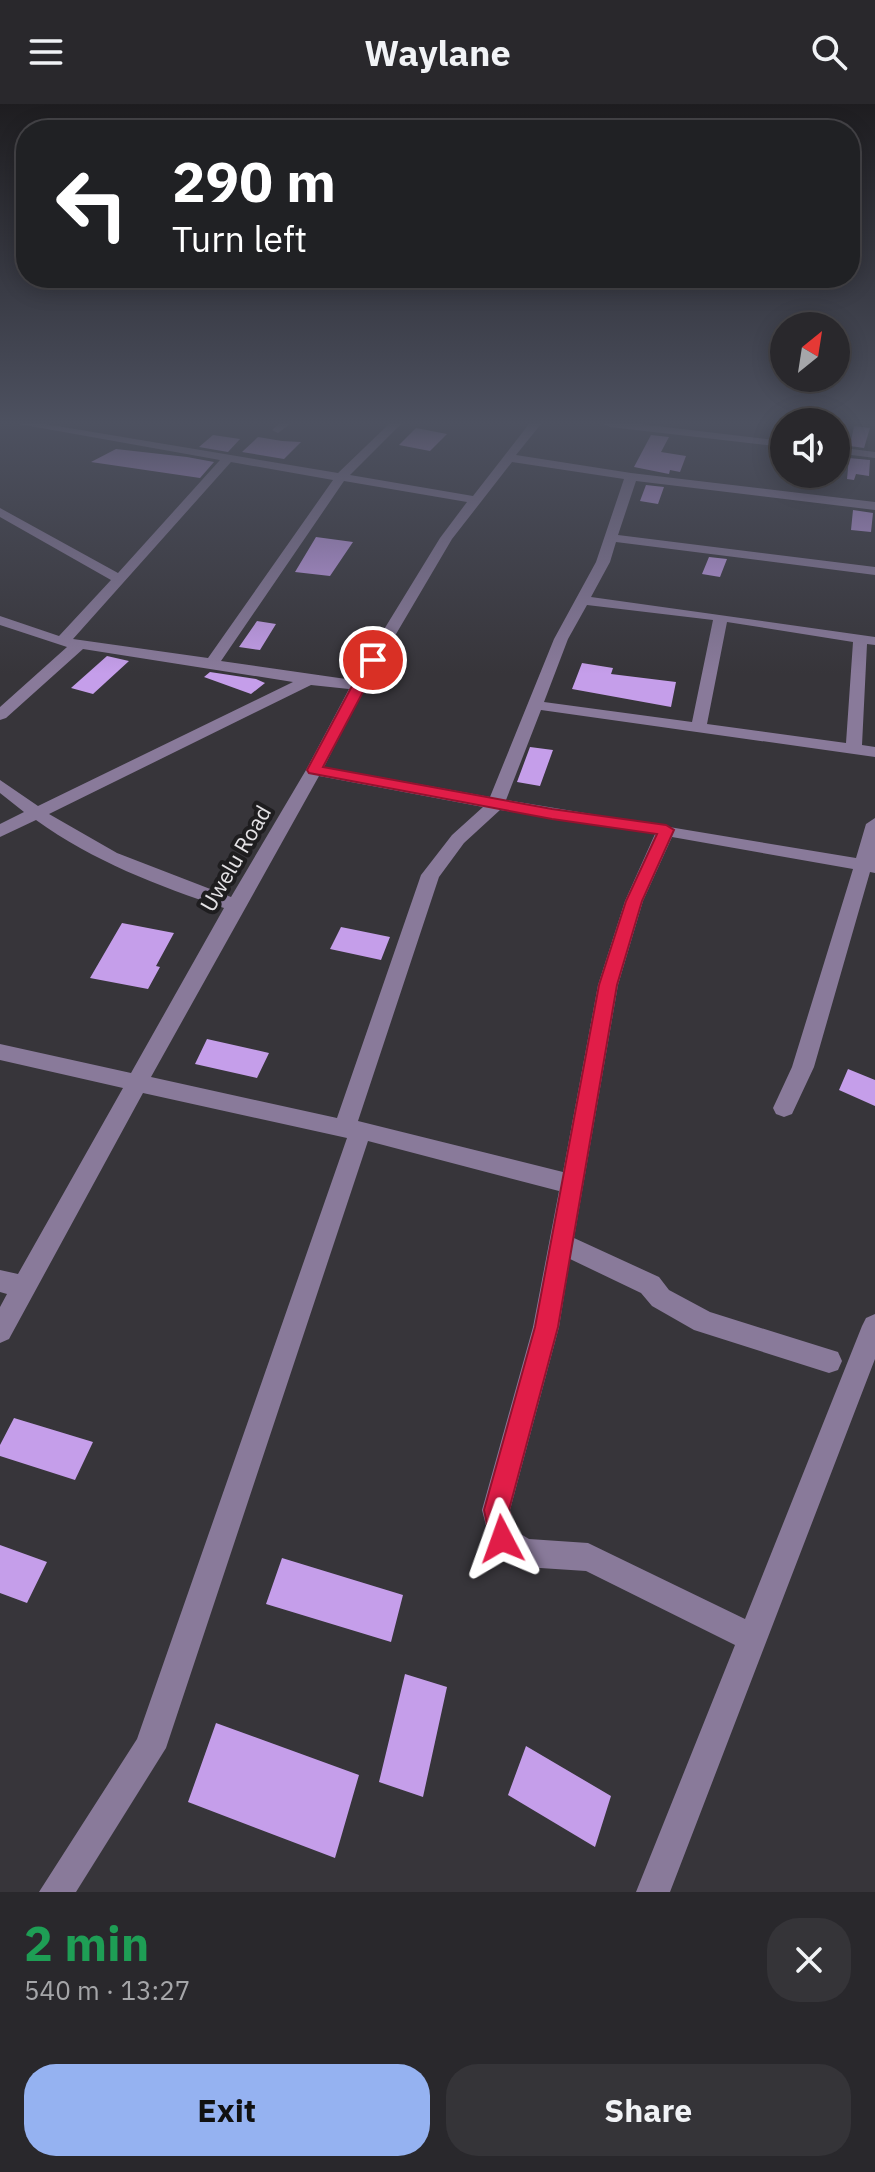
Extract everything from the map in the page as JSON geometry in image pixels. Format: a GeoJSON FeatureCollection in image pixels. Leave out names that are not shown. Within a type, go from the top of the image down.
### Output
{"type":"FeatureCollection","features":[{"type":"Feature","properties":{"kind":"street"},"geometry":{"type":"LineString","coordinates":[[62,642],[184,507]]}},
{"type":"Feature","properties":{"kind":"street"},"geometry":{"type":"LineString","coordinates":[[213,662],[320,507]]}},
{"type":"Feature","properties":{"kind":"street","name":"Uwelu Road"},"geometry":{"type":"LineString","coordinates":[[0,1331],[12,1284],[138,1081],[314,770],[358,685],[446,538],[469,507]]}},
{"type":"Feature","properties":{"kind":"street"},"geometry":{"type":"LineString","coordinates":[[56,1892],[150,1748],[352,1129],[430,875],[458,839],[496,804],[561,639],[603,562],[621,507]]}},
{"type":"Feature","properties":{"kind":"street"},"geometry":{"type":"LineString","coordinates":[[0,512],[119,579]]}},
{"type":"Feature","properties":{"kind":"street"},"geometry":{"type":"LineString","coordinates":[[611,538],[875,571]]}},
{"type":"Feature","properties":{"kind":"street"},"geometry":{"type":"LineString","coordinates":[[583,600],[868,639],[854,748]]}},
{"type":"Feature","properties":{"kind":"street"},"geometry":{"type":"LineString","coordinates":[[699,727],[721,617]]}},
{"type":"Feature","properties":{"kind":"street"},"geometry":{"type":"LineString","coordinates":[[0,620],[78,645],[358,685]]}},
{"type":"Feature","properties":{"kind":"street"},"geometry":{"type":"LineString","coordinates":[[0,715],[78,645]]}},
{"type":"Feature","properties":{"kind":"street"},"geometry":{"type":"LineString","coordinates":[[0,831],[309,680]]}},
{"type":"Feature","properties":{"kind":"street"},"geometry":{"type":"LineString","coordinates":[[535,705],[875,752]]}},
{"type":"Feature","properties":{"kind":"street"},"geometry":{"type":"LineString","coordinates":[[314,770],[496,804],[868,866]]}},
{"type":"Feature","properties":{"kind":"street"},"geometry":{"type":"LineString","coordinates":[[0,785],[77,842],[179,887],[235,905]]}},
{"type":"Feature","properties":{"kind":"street"},"geometry":{"type":"LineString","coordinates":[[784,1108],[803,1067],[868,866],[875,824]]}},
{"type":"Feature","properties":{"kind":"street"},"geometry":{"type":"LineString","coordinates":[[666,830],[634,901],[608,985],[546,1327],[496,1510],[502,1539],[525,1553],[588,1557],[751,1637]]}},
{"type":"Feature","properties":{"kind":"street"},"geometry":{"type":"LineString","coordinates":[[0,1052],[352,1129],[573,1185]]}},
{"type":"Feature","properties":{"kind":"street"},"geometry":{"type":"LineString","coordinates":[[562,1244],[650,1285],[654,1295],[694,1317],[720,1328],[829,1361]]}},
{"type":"Feature","properties":{"kind":"street"},"geometry":{"type":"LineString","coordinates":[[653,1892],[875,1326]]}},
{"type":"Feature","properties":{"kind":"building"},"geometry":{"type":"Polygon","coordinates":[[[853,510],[873,513],[871,532],[851,530],[853,510]]]}},
{"type":"Feature","properties":{"kind":"building"},"geometry":{"type":"Polygon","coordinates":[[[316,537],[353,542],[330,576],[295,572],[316,537]]]}},
{"type":"Feature","properties":{"kind":"building"},"geometry":{"type":"Polygon","coordinates":[[[709,557],[727,559],[720,577],[702,574],[709,557]]]}},
{"type":"Feature","properties":{"kind":"building"},"geometry":{"type":"Polygon","coordinates":[[[257,621],[276,624],[260,650],[239,647],[257,621]]]}},
{"type":"Feature","properties":{"kind":"building"},"geometry":{"type":"Polygon","coordinates":[[[107,656],[129,661],[93,694],[71,688],[107,656]]]}},
{"type":"Feature","properties":{"kind":"building"},"geometry":{"type":"Polygon","coordinates":[[[582,663],[613,668],[611,674],[676,682],[671,707],[572,689],[582,663]]]}},
{"type":"Feature","properties":{"kind":"building"},"geometry":{"type":"Polygon","coordinates":[[[210,672],[265,683],[251,694],[204,677],[210,672]]]}},
{"type":"Feature","properties":{"kind":"building"},"geometry":{"type":"Polygon","coordinates":[[[530,747],[553,750],[540,786],[517,782],[530,747]]]}},
{"type":"Feature","properties":{"kind":"building"},"geometry":{"type":"Polygon","coordinates":[[[122,923],[174,933],[156,966],[160,967],[148,989],[90,978],[122,923]]]}},
{"type":"Feature","properties":{"kind":"building"},"geometry":{"type":"Polygon","coordinates":[[[341,927],[390,937],[381,960],[330,949],[341,927]]]}},
{"type":"Feature","properties":{"kind":"building"},"geometry":{"type":"Polygon","coordinates":[[[207,1039],[269,1053],[257,1078],[195,1064],[207,1039]]]}},
{"type":"Feature","properties":{"kind":"building"},"geometry":{"type":"Polygon","coordinates":[[[848,1069],[875,1080],[875,1106],[839,1090],[848,1069]]]}},
{"type":"Feature","properties":{"kind":"building"},"geometry":{"type":"Polygon","coordinates":[[[14,1418],[93,1442],[75,1480],[0,1456],[0,1445],[14,1418]]]}},
{"type":"Feature","properties":{"kind":"building"},"geometry":{"type":"Polygon","coordinates":[[[0,1545],[47,1562],[27,1603],[0,1593],[0,1545]]]}},
{"type":"Feature","properties":{"kind":"building"},"geometry":{"type":"Polygon","coordinates":[[[282,1558],[403,1595],[391,1642],[266,1604],[282,1558]]]}},
{"type":"Feature","properties":{"kind":"building"},"geometry":{"type":"Polygon","coordinates":[[[405,1674],[447,1687],[423,1797],[379,1782],[405,1674]]]}},
{"type":"Feature","properties":{"kind":"building"},"geometry":{"type":"Polygon","coordinates":[[[216,1723],[359,1775],[335,1858],[188,1802],[216,1723]]]}},
{"type":"Feature","properties":{"kind":"building"},"geometry":{"type":"Polygon","coordinates":[[[526,1746],[611,1796],[595,1847],[508,1795],[526,1746]]]}},
{"type":"Feature","properties":{"kind":"route"},"geometry":{"type":"LineString","coordinates":[[373,660],[314,770],[552,814],[666,830],[634,901],[608,985],[546,1327],[496,1510],[502,1539]]}}]}
